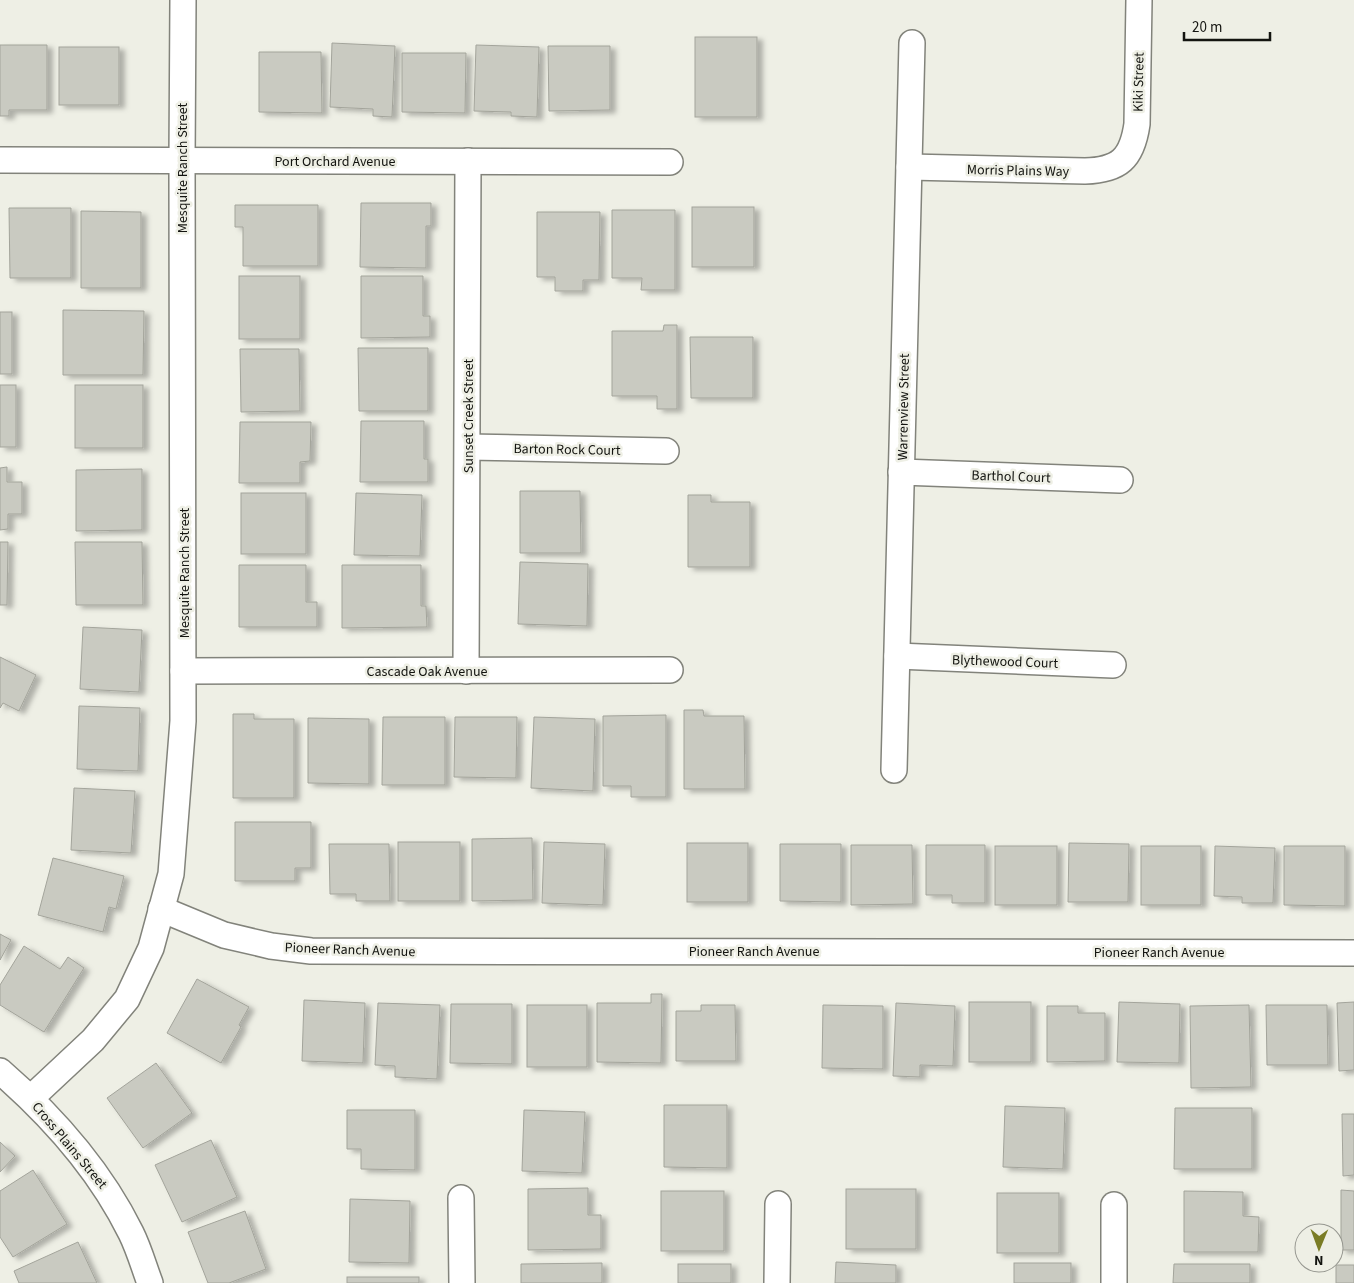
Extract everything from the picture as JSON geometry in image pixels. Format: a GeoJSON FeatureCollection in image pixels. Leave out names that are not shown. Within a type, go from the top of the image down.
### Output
{"type":"FeatureCollection","features":[{"type":"Feature","properties":{"kind":"street","name":"Mesquite Ranch Street"},"geometry":{"type":"LineString","coordinates":[[31,1098],[93,1040],[126,999],[151,948],[171,874],[178,813],[184,671],[182,160],[184,0]]}},
{"type":"Feature","properties":{"kind":"street","name":"Kiki Street"},"geometry":{"type":"LineString","coordinates":[[1124,160],[1135,139],[1137,124],[1139,0]]}},
{"type":"Feature","properties":{"kind":"street","name":"Warrenview Street"},"geometry":{"type":"LineString","coordinates":[[894,770],[912,43]]}},
{"type":"Feature","properties":{"kind":"street","name":"Port Orchard Avenue"},"geometry":{"type":"LineString","coordinates":[[0,160],[670,162]]}},
{"type":"Feature","properties":{"kind":"street","name":"Morris Plains Way"},"geometry":{"type":"LineString","coordinates":[[909,167],[1102,171],[1124,160]]}},
{"type":"Feature","properties":{"kind":"street","name":"Sunset Creek Street"},"geometry":{"type":"LineString","coordinates":[[466,671],[468,161]]}},
{"type":"Feature","properties":{"kind":"street","name":"Barton Rock Court"},"geometry":{"type":"LineString","coordinates":[[468,447],[666,451]]}},
{"type":"Feature","properties":{"kind":"street","name":"Barthol Court"},"geometry":{"type":"LineString","coordinates":[[901,472],[1120,480]]}},
{"type":"Feature","properties":{"kind":"street","name":"Blythewood Court"},"geometry":{"type":"LineString","coordinates":[[897,656],[1114,665]]}},
{"type":"Feature","properties":{"kind":"street","name":"Cascade Oak Avenue"},"geometry":{"type":"LineString","coordinates":[[184,671],[670,670]]}},
{"type":"Feature","properties":{"kind":"street","name":"Pioneer Ranch Avenue"},"geometry":{"type":"LineString","coordinates":[[162,909],[224,935],[271,946],[311,951],[1354,953]]}},
{"type":"Feature","properties":{"kind":"street","name":"Cross Plains Street"},"geometry":{"type":"LineString","coordinates":[[0,1071],[31,1098],[77,1149],[107,1189],[132,1234],[150,1283]]}},
{"type":"Feature","properties":{"kind":"street"},"geometry":{"type":"LineString","coordinates":[[461,1198],[462,1283]]}},
{"type":"Feature","properties":{"kind":"street"},"geometry":{"type":"LineString","coordinates":[[777,1283],[778,1204]]}},
{"type":"Feature","properties":{"kind":"street"},"geometry":{"type":"LineString","coordinates":[[1114,1205],[1114,1283]]}},
{"type":"Feature","properties":{"kind":"building"},"geometry":{"type":"Polygon","coordinates":[[[695,37],[757,37],[757,117],[695,117],[695,37]]]}},
{"type":"Feature","properties":{"kind":"building"},"geometry":{"type":"Polygon","coordinates":[[[332,43],[395,46],[392,117],[373,116],[373,109],[330,107],[332,43]]]}},
{"type":"Feature","properties":{"kind":"building"},"geometry":{"type":"Polygon","coordinates":[[[0,45],[47,45],[47,110],[9,110],[9,116],[0,116],[0,45]]]}},
{"type":"Feature","properties":{"kind":"building"},"geometry":{"type":"Polygon","coordinates":[[[476,45],[539,47],[537,117],[511,116],[511,112],[474,111],[476,45]]]}},
{"type":"Feature","properties":{"kind":"building"},"geometry":{"type":"Polygon","coordinates":[[[548,46],[610,46],[610,110],[549,111],[548,46]]]}},
{"type":"Feature","properties":{"kind":"building"},"geometry":{"type":"Polygon","coordinates":[[[59,47],[119,47],[119,105],[59,105],[59,47]]]}},
{"type":"Feature","properties":{"kind":"building"},"geometry":{"type":"Polygon","coordinates":[[[259,52],[321,52],[322,113],[259,112],[259,52]]]}},
{"type":"Feature","properties":{"kind":"building"},"geometry":{"type":"Polygon","coordinates":[[[402,53],[466,53],[465,113],[402,112],[402,53]]]}},
{"type":"Feature","properties":{"kind":"building"},"geometry":{"type":"Polygon","coordinates":[[[361,203],[431,203],[431,226],[426,226],[426,268],[360,267],[361,203]]]}},
{"type":"Feature","properties":{"kind":"building"},"geometry":{"type":"Polygon","coordinates":[[[235,205],[318,205],[318,266],[243,266],[243,227],[235,227],[235,205]]]}},
{"type":"Feature","properties":{"kind":"building"},"geometry":{"type":"Polygon","coordinates":[[[692,207],[754,207],[754,267],[692,267],[692,207]]]}},
{"type":"Feature","properties":{"kind":"building"},"geometry":{"type":"Polygon","coordinates":[[[9,208],[71,208],[71,278],[10,278],[9,208]]]}},
{"type":"Feature","properties":{"kind":"building"},"geometry":{"type":"Polygon","coordinates":[[[612,210],[675,210],[675,290],[641,290],[642,278],[612,278],[612,210]]]}},
{"type":"Feature","properties":{"kind":"building"},"geometry":{"type":"Polygon","coordinates":[[[81,211],[141,212],[141,288],[81,288],[81,211]]]}},
{"type":"Feature","properties":{"kind":"building"},"geometry":{"type":"Polygon","coordinates":[[[537,212],[600,212],[599,280],[583,280],[583,291],[555,291],[555,277],[537,277],[537,212]]]}},
{"type":"Feature","properties":{"kind":"building"},"geometry":{"type":"Polygon","coordinates":[[[239,276],[300,276],[300,339],[239,339],[239,276]]]}},
{"type":"Feature","properties":{"kind":"building"},"geometry":{"type":"Polygon","coordinates":[[[361,276],[423,276],[423,316],[430,316],[430,337],[361,338],[361,276]]]}},
{"type":"Feature","properties":{"kind":"building"},"geometry":{"type":"Polygon","coordinates":[[[63,310],[144,311],[143,375],[63,375],[63,310]]]}},
{"type":"Feature","properties":{"kind":"building"},"geometry":{"type":"Polygon","coordinates":[[[0,312],[12,312],[12,374],[0,374],[0,312]]]}},
{"type":"Feature","properties":{"kind":"building"},"geometry":{"type":"Polygon","coordinates":[[[664,325],[677,325],[677,409],[657,409],[657,396],[612,396],[612,331],[663,331],[664,325]]]}},
{"type":"Feature","properties":{"kind":"building"},"geometry":{"type":"Polygon","coordinates":[[[690,337],[753,337],[753,398],[691,398],[690,337]]]}},
{"type":"Feature","properties":{"kind":"building"},"geometry":{"type":"Polygon","coordinates":[[[358,348],[428,348],[428,411],[359,411],[358,348]]]}},
{"type":"Feature","properties":{"kind":"building"},"geometry":{"type":"Polygon","coordinates":[[[240,349],[299,349],[300,411],[241,412],[240,349]]]}},
{"type":"Feature","properties":{"kind":"building"},"geometry":{"type":"Polygon","coordinates":[[[0,385],[16,385],[16,447],[0,447],[0,385]]]}},
{"type":"Feature","properties":{"kind":"building"},"geometry":{"type":"Polygon","coordinates":[[[75,385],[143,385],[143,448],[75,448],[75,385]]]}},
{"type":"Feature","properties":{"kind":"building"},"geometry":{"type":"Polygon","coordinates":[[[361,421],[424,421],[424,459],[428,459],[428,482],[360,482],[361,421]]]}},
{"type":"Feature","properties":{"kind":"building"},"geometry":{"type":"Polygon","coordinates":[[[240,422],[311,422],[310,461],[300,462],[300,483],[239,483],[240,422]]]}},
{"type":"Feature","properties":{"kind":"building"},"geometry":{"type":"Polygon","coordinates":[[[7,467],[7,482],[22,482],[22,514],[8,514],[8,529],[0,530],[0,468],[7,467]]]}},
{"type":"Feature","properties":{"kind":"building"},"geometry":{"type":"Polygon","coordinates":[[[142,469],[142,530],[76,531],[76,470],[142,469]]]}},
{"type":"Feature","properties":{"kind":"building"},"geometry":{"type":"Polygon","coordinates":[[[520,491],[580,491],[581,553],[520,553],[520,491]]]}},
{"type":"Feature","properties":{"kind":"building"},"geometry":{"type":"Polygon","coordinates":[[[241,493],[306,493],[306,554],[241,554],[241,493]]]}},
{"type":"Feature","properties":{"kind":"building"},"geometry":{"type":"Polygon","coordinates":[[[356,493],[422,495],[420,556],[354,555],[356,493]]]}},
{"type":"Feature","properties":{"kind":"building"},"geometry":{"type":"Polygon","coordinates":[[[688,495],[711,495],[711,502],[750,502],[750,567],[688,567],[688,495]]]}},
{"type":"Feature","properties":{"kind":"building"},"geometry":{"type":"Polygon","coordinates":[[[0,542],[8,542],[7,605],[0,605],[0,542]]]}},
{"type":"Feature","properties":{"kind":"building"},"geometry":{"type":"Polygon","coordinates":[[[75,542],[142,542],[143,605],[76,605],[75,542]]]}},
{"type":"Feature","properties":{"kind":"building"},"geometry":{"type":"Polygon","coordinates":[[[520,562],[588,564],[587,626],[518,624],[520,562]]]}},
{"type":"Feature","properties":{"kind":"building"},"geometry":{"type":"Polygon","coordinates":[[[239,565],[306,565],[306,602],[317,602],[317,627],[239,627],[239,565]]]}},
{"type":"Feature","properties":{"kind":"building"},"geometry":{"type":"Polygon","coordinates":[[[342,565],[421,565],[421,606],[426,606],[427,627],[342,628],[342,565]]]}},
{"type":"Feature","properties":{"kind":"building"},"geometry":{"type":"Polygon","coordinates":[[[83,627],[142,630],[139,692],[80,689],[83,627]]]}},
{"type":"Feature","properties":{"kind":"building"},"geometry":{"type":"Polygon","coordinates":[[[0,657],[36,675],[19,711],[3,703],[0,708],[0,657]]]}},
{"type":"Feature","properties":{"kind":"building"},"geometry":{"type":"Polygon","coordinates":[[[79,706],[140,708],[138,771],[77,769],[79,706]]]}},
{"type":"Feature","properties":{"kind":"building"},"geometry":{"type":"Polygon","coordinates":[[[684,710],[703,710],[704,716],[744,716],[745,789],[684,789],[684,710]]]}},
{"type":"Feature","properties":{"kind":"building"},"geometry":{"type":"Polygon","coordinates":[[[233,714],[254,714],[254,719],[294,719],[294,798],[233,798],[233,714]]]}},
{"type":"Feature","properties":{"kind":"building"},"geometry":{"type":"Polygon","coordinates":[[[666,715],[666,797],[631,797],[631,786],[603,786],[603,716],[666,715]]]}},
{"type":"Feature","properties":{"kind":"building"},"geometry":{"type":"Polygon","coordinates":[[[383,717],[445,717],[445,785],[382,785],[383,717]]]}},
{"type":"Feature","properties":{"kind":"building"},"geometry":{"type":"Polygon","coordinates":[[[455,717],[517,717],[516,778],[454,777],[455,717]]]}},
{"type":"Feature","properties":{"kind":"building"},"geometry":{"type":"Polygon","coordinates":[[[534,717],[595,719],[593,791],[531,788],[534,717]]]}},
{"type":"Feature","properties":{"kind":"building"},"geometry":{"type":"Polygon","coordinates":[[[308,718],[369,719],[369,784],[308,783],[308,718]]]}},
{"type":"Feature","properties":{"kind":"building"},"geometry":{"type":"Polygon","coordinates":[[[74,788],[135,791],[131,853],[71,850],[74,788]]]}},
{"type":"Feature","properties":{"kind":"building"},"geometry":{"type":"Polygon","coordinates":[[[235,822],[311,822],[311,868],[295,868],[295,881],[235,881],[235,822]]]}},
{"type":"Feature","properties":{"kind":"building"},"geometry":{"type":"Polygon","coordinates":[[[532,838],[533,900],[472,901],[472,839],[532,838]]]}},
{"type":"Feature","properties":{"kind":"building"},"geometry":{"type":"Polygon","coordinates":[[[398,842],[460,842],[460,901],[398,901],[398,842]]]}},
{"type":"Feature","properties":{"kind":"building"},"geometry":{"type":"Polygon","coordinates":[[[544,842],[605,844],[603,905],[542,903],[544,842]]]}},
{"type":"Feature","properties":{"kind":"building"},"geometry":{"type":"Polygon","coordinates":[[[687,843],[748,843],[748,902],[687,902],[687,843]]]}},
{"type":"Feature","properties":{"kind":"building"},"geometry":{"type":"Polygon","coordinates":[[[1069,843],[1129,844],[1128,902],[1068,902],[1069,843]]]}},
{"type":"Feature","properties":{"kind":"building"},"geometry":{"type":"Polygon","coordinates":[[[329,844],[389,844],[390,901],[356,901],[356,894],[330,894],[329,844]]]}},
{"type":"Feature","properties":{"kind":"building"},"geometry":{"type":"Polygon","coordinates":[[[780,844],[841,844],[841,902],[780,901],[780,844]]]}},
{"type":"Feature","properties":{"kind":"building"},"geometry":{"type":"Polygon","coordinates":[[[851,845],[912,845],[913,904],[851,905],[851,845]]]}},
{"type":"Feature","properties":{"kind":"building"},"geometry":{"type":"Polygon","coordinates":[[[926,845],[985,845],[985,903],[952,903],[952,895],[926,895],[926,845]]]}},
{"type":"Feature","properties":{"kind":"building"},"geometry":{"type":"Polygon","coordinates":[[[995,846],[1057,846],[1057,905],[995,905],[995,846]]]}},
{"type":"Feature","properties":{"kind":"building"},"geometry":{"type":"Polygon","coordinates":[[[1141,846],[1201,846],[1201,905],[1141,905],[1141,846]]]}},
{"type":"Feature","properties":{"kind":"building"},"geometry":{"type":"Polygon","coordinates":[[[1215,846],[1275,848],[1273,903],[1242,903],[1242,897],[1214,896],[1215,846]]]}},
{"type":"Feature","properties":{"kind":"building"},"geometry":{"type":"Polygon","coordinates":[[[1284,846],[1345,846],[1345,906],[1284,905],[1284,846]]]}},
{"type":"Feature","properties":{"kind":"building"},"geometry":{"type":"Polygon","coordinates":[[[53,858],[124,876],[116,909],[109,907],[103,932],[38,915],[53,858]]]}},
{"type":"Feature","properties":{"kind":"building"},"geometry":{"type":"Polygon","coordinates":[[[0,934],[11,940],[0,960],[0,934]]]}},
{"type":"Feature","properties":{"kind":"building"},"geometry":{"type":"Polygon","coordinates":[[[24,946],[60,969],[68,957],[84,968],[44,1032],[0,1005],[0,985],[24,946]]]}},
{"type":"Feature","properties":{"kind":"building"},"geometry":{"type":"Polygon","coordinates":[[[197,979],[249,1007],[239,1025],[241,1027],[221,1063],[167,1033],[197,979]]]}},
{"type":"Feature","properties":{"kind":"building"},"geometry":{"type":"Polygon","coordinates":[[[651,994],[662,994],[661,1063],[597,1062],[597,1003],[651,1003],[651,994]]]}},
{"type":"Feature","properties":{"kind":"building"},"geometry":{"type":"Polygon","coordinates":[[[304,1000],[365,1003],[363,1063],[302,1061],[304,1000]]]}},
{"type":"Feature","properties":{"kind":"building"},"geometry":{"type":"Polygon","coordinates":[[[969,1002],[1031,1002],[1031,1062],[969,1062],[969,1002]]]}},
{"type":"Feature","properties":{"kind":"building"},"geometry":{"type":"Polygon","coordinates":[[[1119,1002],[1180,1004],[1179,1063],[1117,1062],[1119,1002]]]}},
{"type":"Feature","properties":{"kind":"building"},"geometry":{"type":"Polygon","coordinates":[[[1354,1002],[1354,1070],[1339,1071],[1337,1003],[1354,1002]]]}},
{"type":"Feature","properties":{"kind":"building"},"geometry":{"type":"Polygon","coordinates":[[[378,1003],[440,1005],[437,1079],[395,1077],[395,1066],[375,1065],[378,1003]]]}},
{"type":"Feature","properties":{"kind":"building"},"geometry":{"type":"Polygon","coordinates":[[[896,1003],[955,1006],[953,1066],[920,1065],[920,1077],[893,1076],[896,1003]]]}},
{"type":"Feature","properties":{"kind":"building"},"geometry":{"type":"Polygon","coordinates":[[[451,1004],[512,1004],[512,1064],[450,1063],[451,1004]]]}},
{"type":"Feature","properties":{"kind":"building"},"geometry":{"type":"Polygon","coordinates":[[[527,1005],[587,1005],[587,1067],[527,1067],[527,1005]]]}},
{"type":"Feature","properties":{"kind":"building"},"geometry":{"type":"Polygon","coordinates":[[[701,1005],[735,1005],[736,1061],[676,1061],[676,1011],[701,1011],[701,1005]]]}},
{"type":"Feature","properties":{"kind":"building"},"geometry":{"type":"Polygon","coordinates":[[[823,1005],[883,1006],[883,1069],[822,1068],[823,1005]]]}},
{"type":"Feature","properties":{"kind":"building"},"geometry":{"type":"Polygon","coordinates":[[[1249,1005],[1251,1087],[1191,1088],[1190,1006],[1249,1005]]]}},
{"type":"Feature","properties":{"kind":"building"},"geometry":{"type":"Polygon","coordinates":[[[1266,1005],[1327,1005],[1328,1065],[1267,1065],[1266,1005]]]}},
{"type":"Feature","properties":{"kind":"building"},"geometry":{"type":"Polygon","coordinates":[[[1047,1006],[1078,1006],[1078,1013],[1105,1013],[1105,1061],[1047,1062],[1047,1006]]]}},
{"type":"Feature","properties":{"kind":"building"},"geometry":{"type":"Polygon","coordinates":[[[156,1063],[192,1113],[143,1148],[107,1098],[156,1063]]]}},
{"type":"Feature","properties":{"kind":"building"},"geometry":{"type":"Polygon","coordinates":[[[664,1105],[727,1105],[727,1168],[664,1167],[664,1105]]]}},
{"type":"Feature","properties":{"kind":"building"},"geometry":{"type":"Polygon","coordinates":[[[1005,1106],[1065,1108],[1063,1169],[1003,1167],[1005,1106]]]}},
{"type":"Feature","properties":{"kind":"building"},"geometry":{"type":"Polygon","coordinates":[[[1175,1108],[1252,1108],[1252,1169],[1174,1169],[1175,1108]]]}},
{"type":"Feature","properties":{"kind":"building"},"geometry":{"type":"Polygon","coordinates":[[[347,1110],[415,1110],[415,1170],[361,1169],[361,1149],[347,1149],[347,1110]]]}},
{"type":"Feature","properties":{"kind":"building"},"geometry":{"type":"Polygon","coordinates":[[[524,1110],[585,1112],[582,1173],[522,1171],[524,1110]]]}},
{"type":"Feature","properties":{"kind":"building"},"geometry":{"type":"Polygon","coordinates":[[[1342,1114],[1354,1114],[1354,1175],[1343,1176],[1342,1114]]]}},
{"type":"Feature","properties":{"kind":"building"},"geometry":{"type":"Polygon","coordinates":[[[211,1140],[237,1197],[182,1222],[155,1165],[211,1140]]]}},
{"type":"Feature","properties":{"kind":"building"},"geometry":{"type":"Polygon","coordinates":[[[0,1142],[15,1156],[0,1172],[0,1142]]]}},
{"type":"Feature","properties":{"kind":"building"},"geometry":{"type":"Polygon","coordinates":[[[33,1170],[67,1224],[13,1257],[0,1237],[0,1191],[33,1170]]]}},
{"type":"Feature","properties":{"kind":"building"},"geometry":{"type":"Polygon","coordinates":[[[588,1188],[588,1215],[601,1215],[601,1249],[528,1250],[528,1189],[588,1188]]]}},
{"type":"Feature","properties":{"kind":"building"},"geometry":{"type":"Polygon","coordinates":[[[846,1189],[916,1189],[916,1249],[846,1249],[846,1189]]]}},
{"type":"Feature","properties":{"kind":"building"},"geometry":{"type":"Polygon","coordinates":[[[1341,1190],[1354,1191],[1354,1250],[1344,1250],[1344,1223],[1341,1223],[1341,1190]]]}},
{"type":"Feature","properties":{"kind":"building"},"geometry":{"type":"Polygon","coordinates":[[[661,1191],[724,1191],[724,1251],[661,1251],[661,1191]]]}},
{"type":"Feature","properties":{"kind":"building"},"geometry":{"type":"Polygon","coordinates":[[[1184,1191],[1243,1192],[1243,1216],[1259,1217],[1258,1252],[1184,1252],[1184,1191]]]}},
{"type":"Feature","properties":{"kind":"building"},"geometry":{"type":"Polygon","coordinates":[[[997,1193],[1059,1193],[1059,1253],[997,1253],[997,1193]]]}},
{"type":"Feature","properties":{"kind":"building"},"geometry":{"type":"Polygon","coordinates":[[[350,1199],[410,1201],[409,1263],[349,1262],[350,1199]]]}},
{"type":"Feature","properties":{"kind":"building"},"geometry":{"type":"Polygon","coordinates":[[[245,1211],[266,1269],[229,1283],[208,1283],[188,1232],[245,1211]]]}},
{"type":"Feature","properties":{"kind":"building"},"geometry":{"type":"Polygon","coordinates":[[[78,1242],[97,1283],[19,1283],[14,1271],[78,1242]]]}},
{"type":"Feature","properties":{"kind":"building"},"geometry":{"type":"Polygon","coordinates":[[[836,1262],[896,1265],[896,1283],[835,1283],[836,1262]]]}},
{"type":"Feature","properties":{"kind":"building"},"geometry":{"type":"Polygon","coordinates":[[[602,1263],[602,1283],[521,1283],[521,1264],[602,1263]]]}},
{"type":"Feature","properties":{"kind":"building"},"geometry":{"type":"Polygon","coordinates":[[[1014,1263],[1071,1263],[1071,1283],[1014,1283],[1014,1263]]]}},
{"type":"Feature","properties":{"kind":"building"},"geometry":{"type":"Polygon","coordinates":[[[678,1264],[731,1264],[731,1283],[678,1283],[678,1264]]]}},
{"type":"Feature","properties":{"kind":"building"},"geometry":{"type":"Polygon","coordinates":[[[1174,1264],[1250,1264],[1250,1283],[1173,1283],[1174,1264]]]}},
{"type":"Feature","properties":{"kind":"building"},"geometry":{"type":"Polygon","coordinates":[[[1344,1265],[1354,1265],[1354,1283],[1336,1283],[1336,1273],[1344,1273],[1344,1265]]]}},
{"type":"Feature","properties":{"kind":"building"},"geometry":{"type":"Polygon","coordinates":[[[347,1277],[419,1277],[419,1283],[347,1283],[347,1277]]]}}]}
